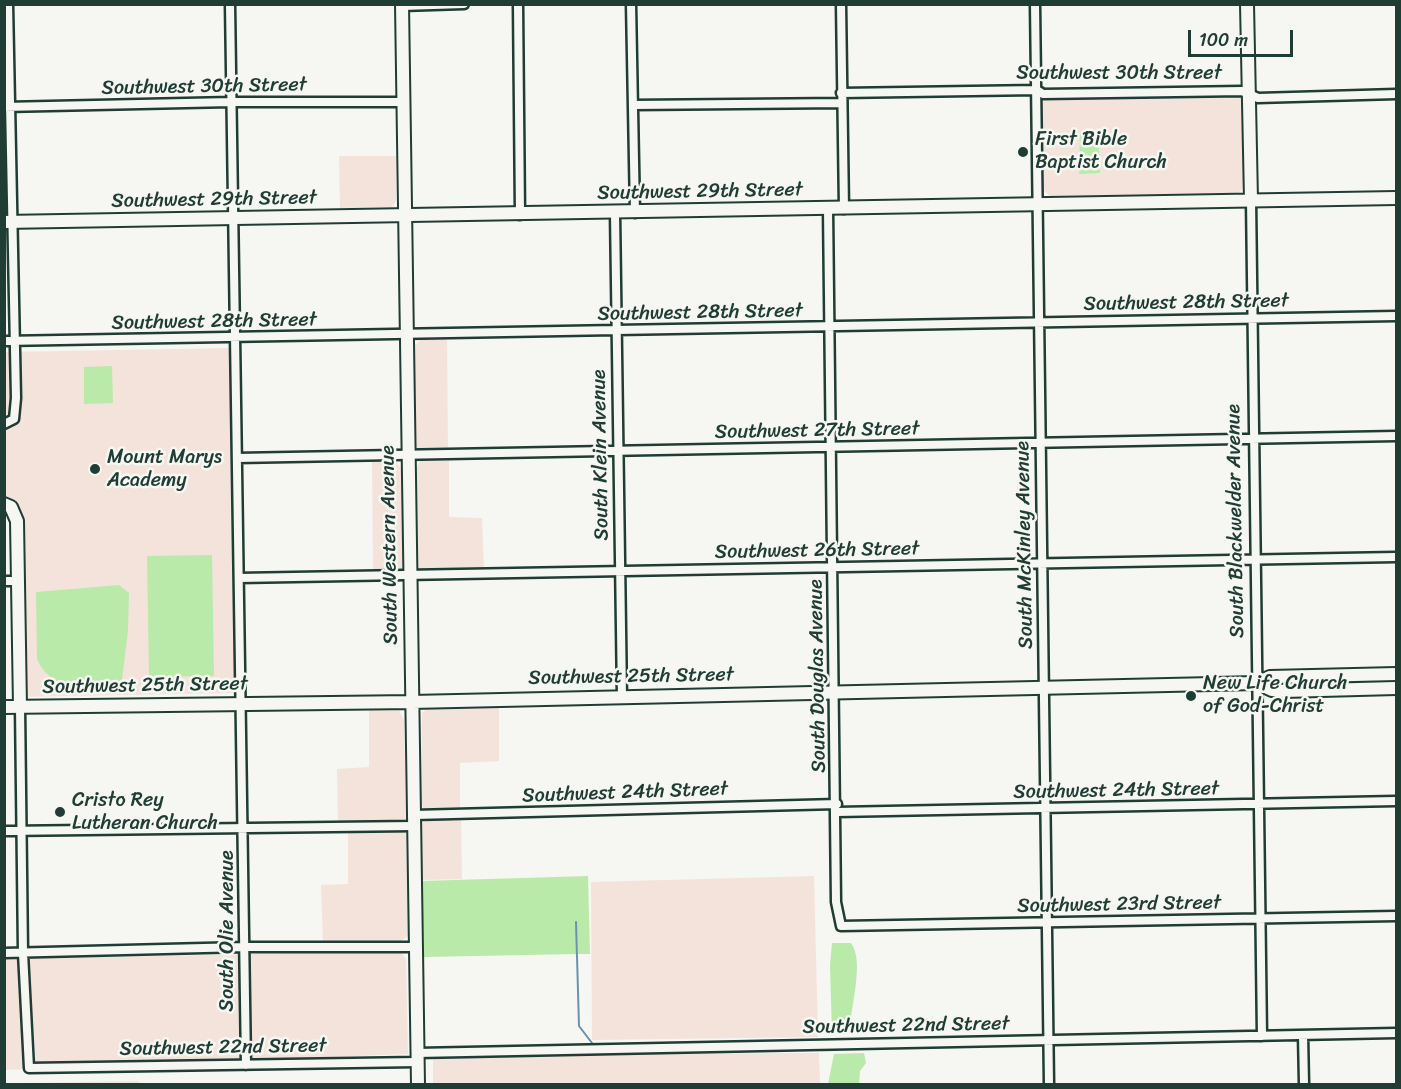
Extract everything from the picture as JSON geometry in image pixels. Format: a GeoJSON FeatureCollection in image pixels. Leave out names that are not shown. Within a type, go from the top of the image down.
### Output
{"type":"FeatureCollection","features":[{"type":"Feature","properties":{"kind":"main road","name":"South Blackwelder Avenue"},"geometry":{"type":"LineString","coordinates":[[1247,4],[1251,200]]}},
{"type":"Feature","properties":{"kind":"main road","name":"South Western Avenue"},"geometry":{"type":"LineString","coordinates":[[402,5],[418,1084]]}},
{"type":"Feature","properties":{"kind":"main road","name":"Southwest 29th Street"},"geometry":{"type":"LineString","coordinates":[[9,222],[405,217],[1396,198]]}},
{"type":"Feature","properties":{"kind":"main road"},"geometry":{"type":"LineString","coordinates":[[4,504],[11,507],[17,521],[20,707]]}},
{"type":"Feature","properties":{"kind":"main road","name":"Southwest 25th Street"},"geometry":{"type":"LineString","coordinates":[[4,707],[412,702],[1257,683],[1270,677],[1396,674]]}},
{"type":"Feature","properties":{"kind":"main road","name":"Southwest 25th Street"},"geometry":{"type":"LineString","coordinates":[[1257,683],[1272,690],[1284,691],[1396,688]]}},
{"type":"Feature","properties":{"kind":"street"},"geometry":{"type":"LineString","coordinates":[[4,423],[14,419],[15,412],[15,341],[9,222],[8,4]]}},
{"type":"Feature","properties":{"kind":"street","name":"South Olie Avenue"},"geometry":{"type":"LineString","coordinates":[[230,4],[246,1065]]}},
{"type":"Feature","properties":{"kind":"street"},"geometry":{"type":"LineString","coordinates":[[402,5],[464,4]]}},
{"type":"Feature","properties":{"kind":"street"},"geometry":{"type":"LineString","coordinates":[[518,4],[520,215]]}},
{"type":"Feature","properties":{"kind":"street"},"geometry":{"type":"LineString","coordinates":[[631,4],[635,213]]}},
{"type":"Feature","properties":{"kind":"street"},"geometry":{"type":"LineString","coordinates":[[841,4],[844,208]]}},
{"type":"Feature","properties":{"kind":"street","name":"South McKinley Avenue"},"geometry":{"type":"LineString","coordinates":[[1035,4],[1049,1084]]}},
{"type":"Feature","properties":{"kind":"street","name":"Southwest 30th Street"},"geometry":{"type":"LineString","coordinates":[[841,93],[1037,90],[1043,94],[1206,91],[1249,94],[1258,98],[1396,94]]}},
{"type":"Feature","properties":{"kind":"street","name":"Southwest 30th Street"},"geometry":{"type":"LineString","coordinates":[[8,107],[231,102],[403,102]]}},
{"type":"Feature","properties":{"kind":"street"},"geometry":{"type":"LineString","coordinates":[[633,105],[842,103]]}},
{"type":"Feature","properties":{"kind":"street","name":"South Blackwelder Avenue"},"geometry":{"type":"LineString","coordinates":[[1251,200],[1262,1036]]}},
{"type":"Feature","properties":{"kind":"street","name":"South Douglas Avenue"},"geometry":{"type":"LineString","coordinates":[[828,209],[837,808],[836,902],[842,926]]}},
{"type":"Feature","properties":{"kind":"street","name":"South Klein Avenue"},"geometry":{"type":"LineString","coordinates":[[615,213],[622,696]]}},
{"type":"Feature","properties":{"kind":"street","name":"Southwest 28th Street"},"geometry":{"type":"LineString","coordinates":[[4,341],[1396,316]]}},
{"type":"Feature","properties":{"kind":"street","name":"Southwest 27th Street"},"geometry":{"type":"LineString","coordinates":[[237,458],[1396,436]]}},
{"type":"Feature","properties":{"kind":"street","name":"Southwest 26th Street"},"geometry":{"type":"LineString","coordinates":[[239,578],[410,577],[1396,557]]}},
{"type":"Feature","properties":{"kind":"street"},"geometry":{"type":"LineString","coordinates":[[4,581],[19,581]]}},
{"type":"Feature","properties":{"kind":"street"},"geometry":{"type":"LineString","coordinates":[[20,707],[23,952]]}},
{"type":"Feature","properties":{"kind":"street","name":"Southwest 24th Street"},"geometry":{"type":"LineString","coordinates":[[4,831],[244,828],[414,820],[837,808],[1044,809],[1396,801]]}},
{"type":"Feature","properties":{"kind":"street","name":"Southwest 23rd Street"},"geometry":{"type":"LineString","coordinates":[[842,926],[1396,916]]}},
{"type":"Feature","properties":{"kind":"street"},"geometry":{"type":"LineString","coordinates":[[4,953],[244,947],[416,947]]}},
{"type":"Feature","properties":{"kind":"street","name":"Southwest 22nd Street"},"geometry":{"type":"LineString","coordinates":[[23,952],[29,1068],[246,1065],[1048,1039],[1396,1033]]}},
{"type":"Feature","properties":{"kind":"street"},"geometry":{"type":"LineString","coordinates":[[1303,1035],[1304,1084]]}},
{"type":"Feature","properties":{"kind":"shaded area"},"geometry":{"type":"Polygon","coordinates":[[[1239,96],[1245,104],[1246,184],[1239,193],[1050,196],[1042,189],[1041,104],[1047,98],[1239,96]]]}},
{"type":"Feature","properties":{"kind":"shaded area"},"geometry":{"type":"Polygon","coordinates":[[[339,156],[396,156],[396,201],[392,207],[340,208],[339,156]]]}},
{"type":"Feature","properties":{"kind":"shaded area"},"geometry":{"type":"Polygon","coordinates":[[[422,339],[447,339],[448,452],[421,452],[415,446],[413,347],[422,339]]]}},
{"type":"Feature","properties":{"kind":"shaded area"},"geometry":{"type":"Polygon","coordinates":[[[231,348],[235,693],[13,697],[11,518],[5,512],[5,352],[231,348]]]}},
{"type":"Feature","properties":{"kind":"shaded area"},"geometry":{"type":"Polygon","coordinates":[[[449,460],[449,517],[482,518],[484,571],[418,569],[416,468],[420,461],[449,460]]]}},
{"type":"Feature","properties":{"kind":"shaded area"},"geometry":{"type":"Polygon","coordinates":[[[372,461],[396,461],[402,470],[403,568],[398,573],[373,574],[372,461]]]}},
{"type":"Feature","properties":{"kind":"shaded area"},"geometry":{"type":"Polygon","coordinates":[[[499,704],[499,761],[460,763],[460,810],[424,810],[421,802],[422,713],[430,707],[499,704]]]}},
{"type":"Feature","properties":{"kind":"shaded area"},"geometry":{"type":"Polygon","coordinates":[[[369,708],[399,710],[404,720],[406,822],[338,823],[337,769],[369,767],[369,708]]]}},
{"type":"Feature","properties":{"kind":"shaded area"},"geometry":{"type":"Polygon","coordinates":[[[461,818],[462,879],[422,880],[422,823],[431,819],[461,818]]]}},
{"type":"Feature","properties":{"kind":"shaded area"},"geometry":{"type":"Polygon","coordinates":[[[398,830],[406,834],[409,931],[408,936],[401,941],[323,943],[321,885],[348,884],[348,831],[398,830]]]}},
{"type":"Feature","properties":{"kind":"shaded area"},"geometry":{"type":"Polygon","coordinates":[[[814,876],[818,1037],[592,1040],[591,882],[814,876]]]}},
{"type":"Feature","properties":{"kind":"shaded area"},"geometry":{"type":"Polygon","coordinates":[[[400,951],[406,959],[408,1054],[5,1070],[4,959],[400,951]]]}},
{"type":"Feature","properties":{"kind":"shaded area"},"geometry":{"type":"Polygon","coordinates":[[[819,1053],[820,1084],[433,1084],[433,1059],[589,1054],[819,1053]]]}},
{"type":"Feature","properties":{"kind":"shaded area"},"geometry":{"type":"Polygon","coordinates":[[[139,1081],[139,1084],[24,1084],[24,1083],[139,1081]]]}},
{"type":"Feature","properties":{"kind":"green space"},"geometry":{"type":"Polygon","coordinates":[[[1080,132],[1098,132],[1100,173],[1079,174],[1080,132]]]}},
{"type":"Feature","properties":{"kind":"green space"},"geometry":{"type":"Polygon","coordinates":[[[112,366],[113,403],[84,404],[84,367],[112,366]]]}},
{"type":"Feature","properties":{"kind":"green space"},"geometry":{"type":"Polygon","coordinates":[[[212,555],[214,676],[149,677],[147,556],[212,555]]]}},
{"type":"Feature","properties":{"kind":"green space"},"geometry":{"type":"Polygon","coordinates":[[[119,585],[129,593],[128,631],[121,688],[73,686],[52,678],[43,670],[37,659],[36,592],[119,585]]]}},
{"type":"Feature","properties":{"kind":"green space"},"geometry":{"type":"Polygon","coordinates":[[[588,876],[590,954],[578,954],[576,922],[576,954],[424,957],[422,881],[588,876]]]}},
{"type":"Feature","properties":{"kind":"green space"},"geometry":{"type":"Polygon","coordinates":[[[832,943],[851,943],[857,961],[857,973],[850,1031],[832,1034],[830,965],[832,943]]]}},
{"type":"Feature","properties":{"kind":"green space"},"geometry":{"type":"Polygon","coordinates":[[[864,1053],[866,1063],[860,1071],[859,1084],[828,1084],[834,1054],[864,1053]]]}},
{"type":"Feature","properties":{"kind":"waterway"},"geometry":{"type":"LineString","coordinates":[[576,922],[579,1026],[592,1043]]}},
{"type":"Feature","properties":{"kind":"place","name":"First Bible Baptist Church"},"geometry":{"type":"Point","coordinates":[1023,152]}},
{"type":"Feature","properties":{"kind":"place","name":"Mount Marys Academy"},"geometry":{"type":"Point","coordinates":[95,469]}},
{"type":"Feature","properties":{"kind":"place","name":"New Life Church of God-Christ"},"geometry":{"type":"Point","coordinates":[1191,696]}},
{"type":"Feature","properties":{"kind":"place","name":"Cristo Rey Lutheran Church"},"geometry":{"type":"Point","coordinates":[60,812]}}]}
